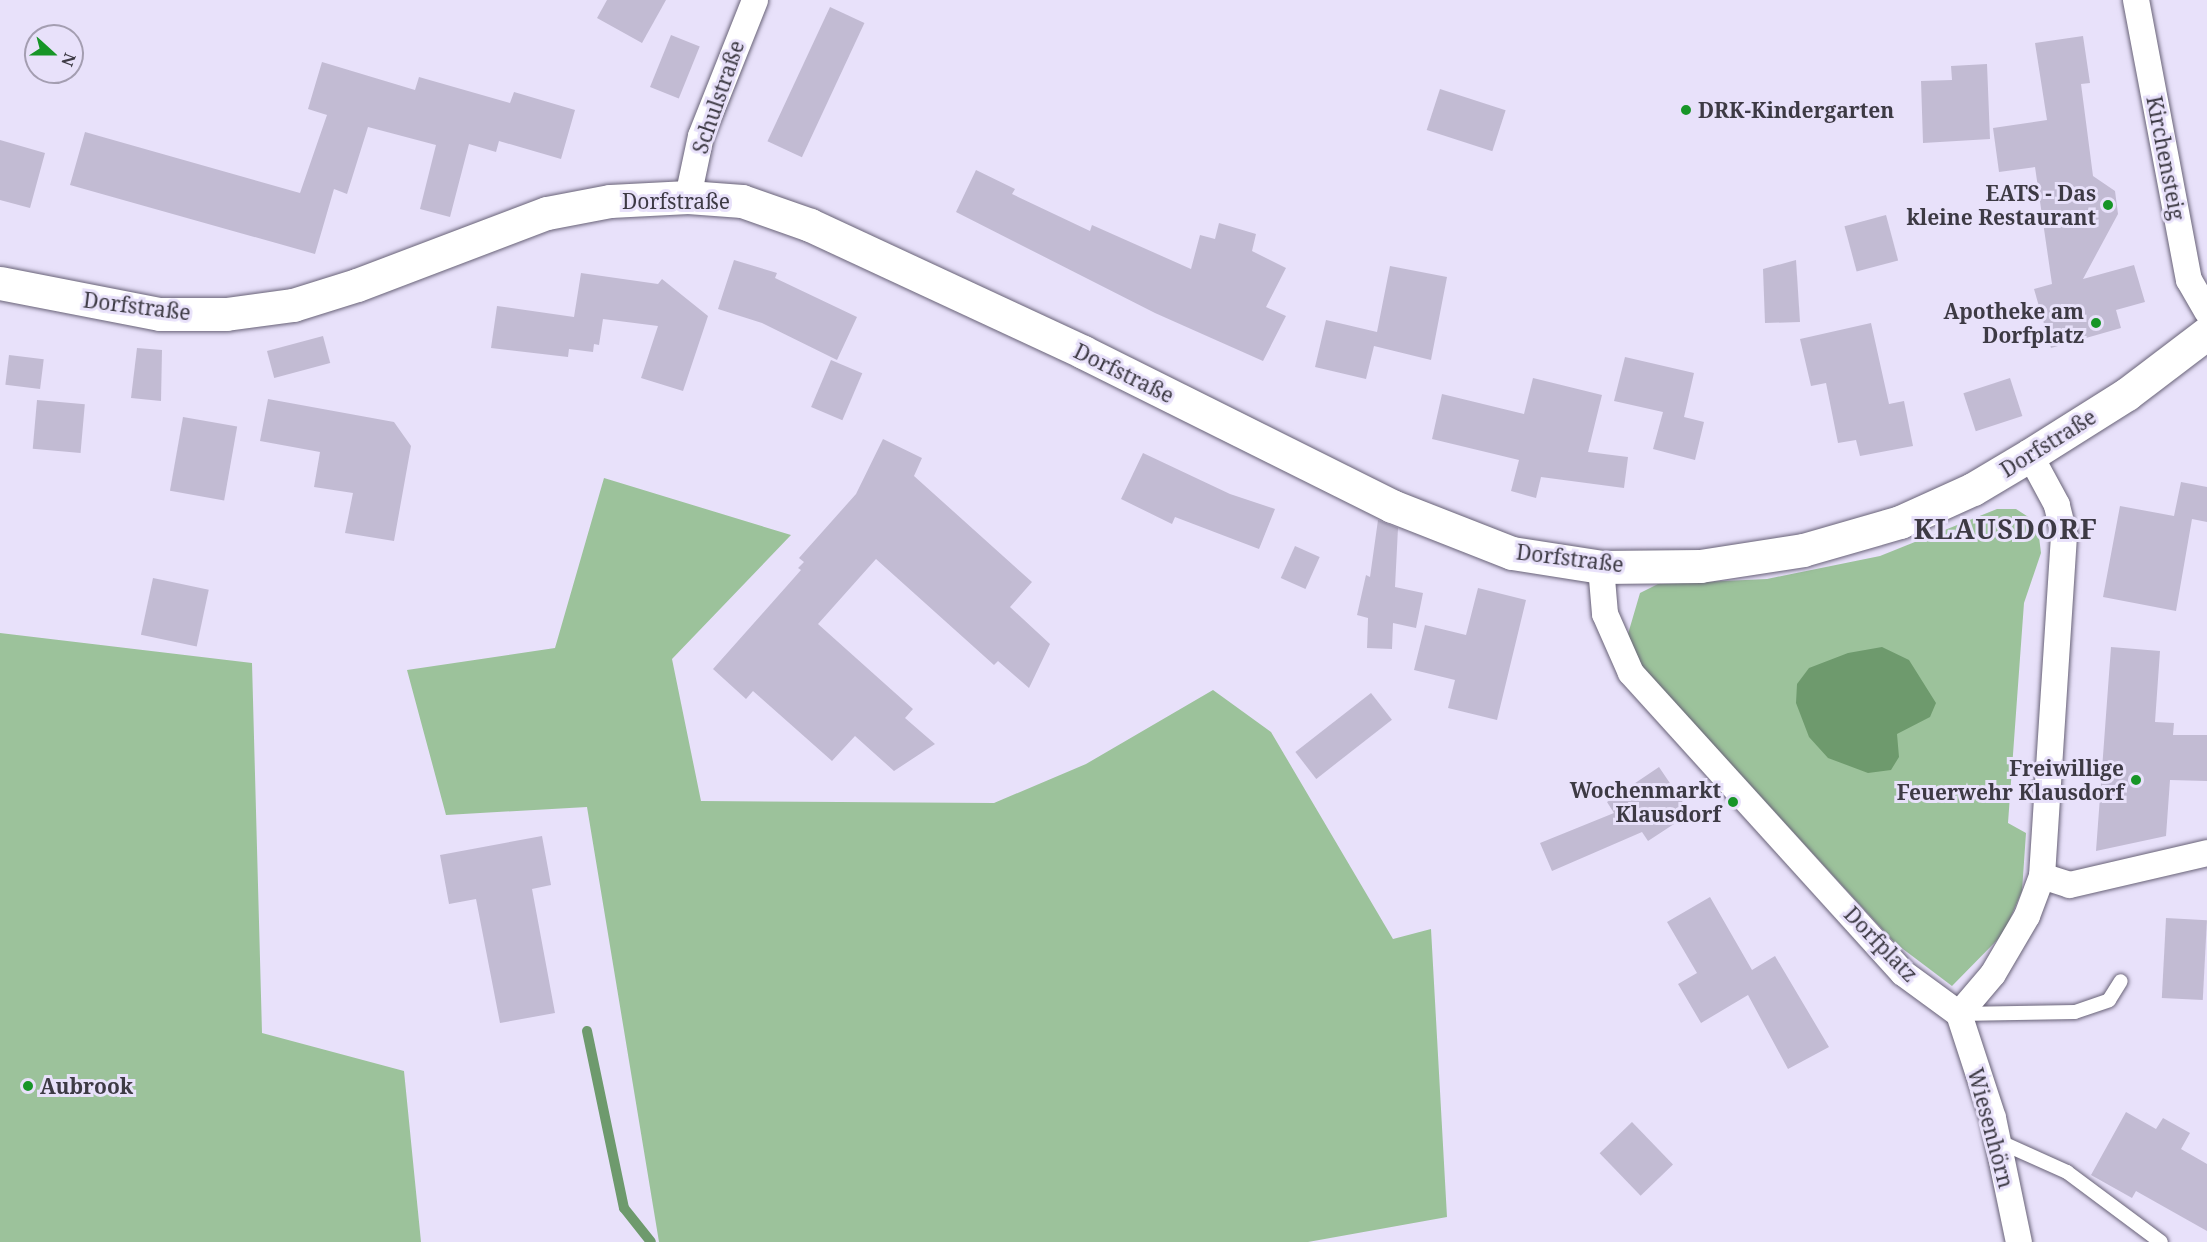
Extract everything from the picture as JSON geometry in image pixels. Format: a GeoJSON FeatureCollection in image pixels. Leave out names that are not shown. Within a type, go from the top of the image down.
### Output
{"type":"FeatureCollection","features":[{"type":"Feature","properties":{"kind":"street","name":"Schulstraße"},"geometry":{"type":"LineString","coordinates":[[688,196],[701,136],[755,0]]}},
{"type":"Feature","properties":{"kind":"street","name":"Kirchensteig"},"geometry":{"type":"LineString","coordinates":[[2136,0],[2189,280],[2207,311]]}},
{"type":"Feature","properties":{"kind":"street","name":"Dorfstraße"},"geometry":{"type":"LineString","coordinates":[[0,283],[160,314],[226,314],[293,305],[357,285],[547,213],[610,201],[688,196],[742,201],[810,225],[1083,352],[1392,506],[1512,552],[1601,567],[1700,566],[1803,550],[1942,504],[2031,455],[2127,394],[2207,333]]}},
{"type":"Feature","properties":{"kind":"street"},"geometry":{"type":"LineString","coordinates":[[1959,1014],[2011,943],[2042,876],[2064,534],[2056,505],[2031,455]]}},
{"type":"Feature","properties":{"kind":"street","name":"Dorfplatz"},"geometry":{"type":"LineString","coordinates":[[1601,567],[1605,614],[1631,673],[1903,973],[1959,1014]]}},
{"type":"Feature","properties":{"kind":"street"},"geometry":{"type":"LineString","coordinates":[[2042,876],[2070,885],[2207,853]]}},
{"type":"Feature","properties":{"kind":"street","name":"Wiesenhörn"},"geometry":{"type":"LineString","coordinates":[[1959,1014],[1998,1141],[2019,1242]]}},
{"type":"Feature","properties":{"kind":"lane"},"geometry":{"type":"LineString","coordinates":[[1959,1014],[2075,1012],[2109,1000],[2121,981]]}},
{"type":"Feature","properties":{"kind":"lane"},"geometry":{"type":"LineString","coordinates":[[1998,1141],[2067,1172],[2161,1242]]}},
{"type":"Feature","properties":{"kind":"shaded area"},"geometry":{"type":"Polygon","coordinates":[[[604,478],[791,535],[672,659],[701,801],[994,803],[1086,764],[1213,690],[1271,732],[1393,939],[1431,929],[1447,1217],[1308,1242],[659,1242],[587,807],[446,815],[407,670],[555,648],[604,478]]]}},
{"type":"Feature","properties":{"kind":"shaded area"},"geometry":{"type":"Polygon","coordinates":[[[1997,509],[2016,509],[2030,518],[2038,529],[2041,553],[2024,603],[2008,823],[2026,833],[2022,891],[2004,933],[1952,986],[1895,943],[1641,666],[1628,634],[1640,593],[1658,584],[1767,579],[1880,556],[1997,509]]]}},
{"type":"Feature","properties":{"kind":"shaded area"},"geometry":{"type":"Polygon","coordinates":[[[0,633],[252,663],[262,1033],[404,1071],[421,1242],[0,1242],[0,633]]]}},
{"type":"Feature","properties":{"kind":"shaded area"},"geometry":{"type":"Polygon","coordinates":[[[1882,647],[1909,660],[1936,703],[1930,717],[1897,734],[1899,757],[1891,770],[1868,773],[1828,758],[1809,737],[1796,703],[1797,684],[1809,668],[1848,653],[1882,647]]]}},
{"type":"Feature","properties":{"kind":"building"},"geometry":{"type":"Polygon","coordinates":[[[607,0],[666,0],[642,43],[597,18],[607,0]]]}},
{"type":"Feature","properties":{"kind":"building"},"geometry":{"type":"Polygon","coordinates":[[[830,7],[864,23],[802,157],[767,141],[830,7]]]}},
{"type":"Feature","properties":{"kind":"building"},"geometry":{"type":"Polygon","coordinates":[[[671,35],[700,47],[679,99],[650,87],[671,35]]]}},
{"type":"Feature","properties":{"kind":"building"},"geometry":{"type":"Polygon","coordinates":[[[2083,36],[2090,83],[2081,84],[2093,176],[2115,191],[2118,214],[2083,279],[2134,265],[2145,302],[2116,310],[2121,328],[2051,348],[2034,289],[2052,284],[2035,167],[1999,172],[1993,128],[2047,120],[2035,43],[2083,36]]]}},
{"type":"Feature","properties":{"kind":"building"},"geometry":{"type":"Polygon","coordinates":[[[322,62],[415,90],[419,77],[510,103],[514,92],[575,110],[561,159],[499,141],[496,152],[469,144],[450,217],[420,209],[436,145],[368,127],[347,194],[334,189],[315,254],[70,185],[85,132],[300,193],[327,115],[308,109],[322,62]]]}},
{"type":"Feature","properties":{"kind":"building"},"geometry":{"type":"Polygon","coordinates":[[[1987,64],[1990,139],[1923,143],[1921,81],[1952,80],[1951,66],[1987,64]]]}},
{"type":"Feature","properties":{"kind":"building"},"geometry":{"type":"Polygon","coordinates":[[[1440,89],[1506,110],[1492,151],[1427,130],[1440,89]]]}},
{"type":"Feature","properties":{"kind":"building"},"geometry":{"type":"Polygon","coordinates":[[[0,140],[45,153],[30,208],[0,200],[0,140]]]}},
{"type":"Feature","properties":{"kind":"building"},"geometry":{"type":"Polygon","coordinates":[[[976,170],[1015,189],[1012,194],[1090,231],[1092,225],[1191,269],[1200,235],[1215,239],[1219,223],[1256,234],[1252,251],[1286,268],[1266,307],[1286,316],[1263,361],[1155,313],[956,212],[976,170]]]}},
{"type":"Feature","properties":{"kind":"building"},"geometry":{"type":"Polygon","coordinates":[[[1886,215],[1898,260],[1857,272],[1844,226],[1886,215]]]}},
{"type":"Feature","properties":{"kind":"building"},"geometry":{"type":"Polygon","coordinates":[[[734,260],[777,273],[775,278],[857,317],[837,360],[762,323],[718,309],[734,260]]]}},
{"type":"Feature","properties":{"kind":"building"},"geometry":{"type":"Polygon","coordinates":[[[1796,260],[1800,322],[1765,323],[1763,269],[1796,260]]]}},
{"type":"Feature","properties":{"kind":"building"},"geometry":{"type":"Polygon","coordinates":[[[1390,266],[1447,277],[1431,360],[1374,346],[1366,379],[1315,367],[1326,320],[1377,332],[1390,266]]]}},
{"type":"Feature","properties":{"kind":"building"},"geometry":{"type":"Polygon","coordinates":[[[581,273],[658,284],[662,279],[708,316],[683,391],[641,378],[658,326],[603,319],[599,345],[594,344],[593,352],[569,349],[568,357],[491,348],[497,306],[574,317],[581,273]]]}},
{"type":"Feature","properties":{"kind":"building"},"geometry":{"type":"Polygon","coordinates":[[[1871,323],[1889,404],[1904,401],[1913,446],[1860,456],[1856,440],[1838,443],[1826,383],[1811,386],[1800,339],[1871,323]]]}},
{"type":"Feature","properties":{"kind":"building"},"geometry":{"type":"Polygon","coordinates":[[[323,336],[330,363],[274,378],[267,351],[323,336]]]}},
{"type":"Feature","properties":{"kind":"building"},"geometry":{"type":"Polygon","coordinates":[[[137,348],[162,350],[161,401],[131,398],[137,348]]]}},
{"type":"Feature","properties":{"kind":"building"},"geometry":{"type":"Polygon","coordinates":[[[9,355],[44,359],[40,389],[5,385],[9,355]]]}},
{"type":"Feature","properties":{"kind":"building"},"geometry":{"type":"Polygon","coordinates":[[[1625,357],[1694,373],[1684,417],[1704,422],[1695,460],[1653,449],[1663,412],[1614,401],[1625,357]]]}},
{"type":"Feature","properties":{"kind":"building"},"geometry":{"type":"Polygon","coordinates":[[[831,360],[862,373],[842,420],[811,407],[831,360]]]}},
{"type":"Feature","properties":{"kind":"building"},"geometry":{"type":"Polygon","coordinates":[[[1533,378],[1602,395],[1588,452],[1628,457],[1624,488],[1541,477],[1536,498],[1511,491],[1519,460],[1432,439],[1442,394],[1524,414],[1533,378]]]}},
{"type":"Feature","properties":{"kind":"building"},"geometry":{"type":"Polygon","coordinates":[[[2010,378],[2022,416],[1976,431],[1963,393],[2010,378]]]}},
{"type":"Feature","properties":{"kind":"building"},"geometry":{"type":"Polygon","coordinates":[[[268,399],[394,422],[411,446],[394,541],[345,533],[353,493],[314,487],[320,452],[260,441],[268,399]]]}},
{"type":"Feature","properties":{"kind":"building"},"geometry":{"type":"Polygon","coordinates":[[[37,400],[85,404],[81,453],[33,449],[37,400]]]}},
{"type":"Feature","properties":{"kind":"building"},"geometry":{"type":"Polygon","coordinates":[[[183,417],[237,427],[224,500],[170,491],[183,417]]]}},
{"type":"Feature","properties":{"kind":"building"},"geometry":{"type":"Polygon","coordinates":[[[883,439],[922,458],[914,476],[1032,582],[1010,607],[1050,644],[1029,688],[998,661],[994,665],[876,559],[818,624],[913,709],[905,718],[935,744],[894,771],[855,736],[832,761],[753,691],[746,699],[713,669],[801,570],[798,568],[804,562],[799,558],[856,494],[883,439]]]}},
{"type":"Feature","properties":{"kind":"building"},"geometry":{"type":"Polygon","coordinates":[[[1143,453],[1230,494],[1275,509],[1259,549],[1175,517],[1172,524],[1121,499],[1143,453]]]}},
{"type":"Feature","properties":{"kind":"building"},"geometry":{"type":"Polygon","coordinates":[[[2181,482],[2207,487],[2207,522],[2192,519],[2176,611],[2103,597],[2120,506],[2174,516],[2181,482]]]}},
{"type":"Feature","properties":{"kind":"building"},"geometry":{"type":"Polygon","coordinates":[[[1378,520],[1398,528],[1395,587],[1423,593],[1416,628],[1393,623],[1392,649],[1367,648],[1368,618],[1357,615],[1366,575],[1370,577],[1378,520]]]}},
{"type":"Feature","properties":{"kind":"building"},"geometry":{"type":"Polygon","coordinates":[[[1295,546],[1320,557],[1305,589],[1281,578],[1295,546]]]}},
{"type":"Feature","properties":{"kind":"building"},"geometry":{"type":"Polygon","coordinates":[[[153,578],[209,590],[197,647],[141,635],[153,578]]]}},
{"type":"Feature","properties":{"kind":"building"},"geometry":{"type":"Polygon","coordinates":[[[1478,588],[1526,600],[1497,720],[1448,708],[1455,680],[1414,670],[1425,625],[1466,635],[1478,588]]]}},
{"type":"Feature","properties":{"kind":"building","name":"Freiwillige Feuerwehr Klausdorf"},"geometry":{"type":"Polygon","coordinates":[[[2111,647],[2160,651],[2155,722],[2174,723],[2173,735],[2207,735],[2207,781],[2170,780],[2166,836],[2096,851],[2111,647]]]}},
{"type":"Feature","properties":{"kind":"building"},"geometry":{"type":"Polygon","coordinates":[[[1371,693],[1392,720],[1316,779],[1295,752],[1371,693]]]}},
{"type":"Feature","properties":{"kind":"building"},"geometry":{"type":"Polygon","coordinates":[[[1659,767],[1684,804],[1667,814],[1674,824],[1648,841],[1642,832],[1552,871],[1540,843],[1614,813],[1607,802],[1659,767]]]}},
{"type":"Feature","properties":{"kind":"building"},"geometry":{"type":"Polygon","coordinates":[[[542,836],[551,885],[532,889],[555,1013],[500,1023],[476,899],[449,904],[440,855],[542,836]]]}},
{"type":"Feature","properties":{"kind":"building"},"geometry":{"type":"Polygon","coordinates":[[[1710,897],[1752,970],[1775,956],[1829,1047],[1788,1069],[1748,995],[1701,1023],[1678,984],[1697,973],[1667,922],[1710,897]]]}},
{"type":"Feature","properties":{"kind":"building"},"geometry":{"type":"Polygon","coordinates":[[[2166,918],[2207,920],[2203,1000],[2162,998],[2166,918]]]}},
{"type":"Feature","properties":{"kind":"building"},"geometry":{"type":"Polygon","coordinates":[[[2126,1112],[2156,1129],[2163,1118],[2190,1133],[2181,1149],[2207,1164],[2207,1231],[2136,1191],[2132,1198],[2091,1175],[2126,1112]]]}},
{"type":"Feature","properties":{"kind":"building"},"geometry":{"type":"Polygon","coordinates":[[[1632,1122],[1673,1164],[1641,1196],[1600,1153],[1632,1122]]]}},
{"type":"Feature","properties":{"kind":"waterway"},"geometry":{"type":"LineString","coordinates":[[587,1031],[624,1208],[651,1242]]}},
{"type":"Feature","properties":{"kind":"place","name":"DRK-Kindergarten"},"geometry":{"type":"Point","coordinates":[1686,110]}},
{"type":"Feature","properties":{"kind":"place","name":"EATS - Das kleine Restaurant"},"geometry":{"type":"Point","coordinates":[2108,205]}},
{"type":"Feature","properties":{"kind":"place","name":"Apotheke am Dorfplatz"},"geometry":{"type":"Point","coordinates":[2096,323]}},
{"type":"Feature","properties":{"kind":"place","name":"Freiwillige Feuerwehr Klausdorf"},"geometry":{"type":"Point","coordinates":[2136,780]}},
{"type":"Feature","properties":{"kind":"place","name":"Wochenmarkt Klausdorf"},"geometry":{"type":"Point","coordinates":[1733,802]}},
{"type":"Feature","properties":{"kind":"place","name":"Aubrook"},"geometry":{"type":"Point","coordinates":[28,1086]}},
{"type":"Feature","properties":{"kind":"district","name":"KLAUSDORF"},"geometry":{"type":"Point","coordinates":[2006,529]}}]}
